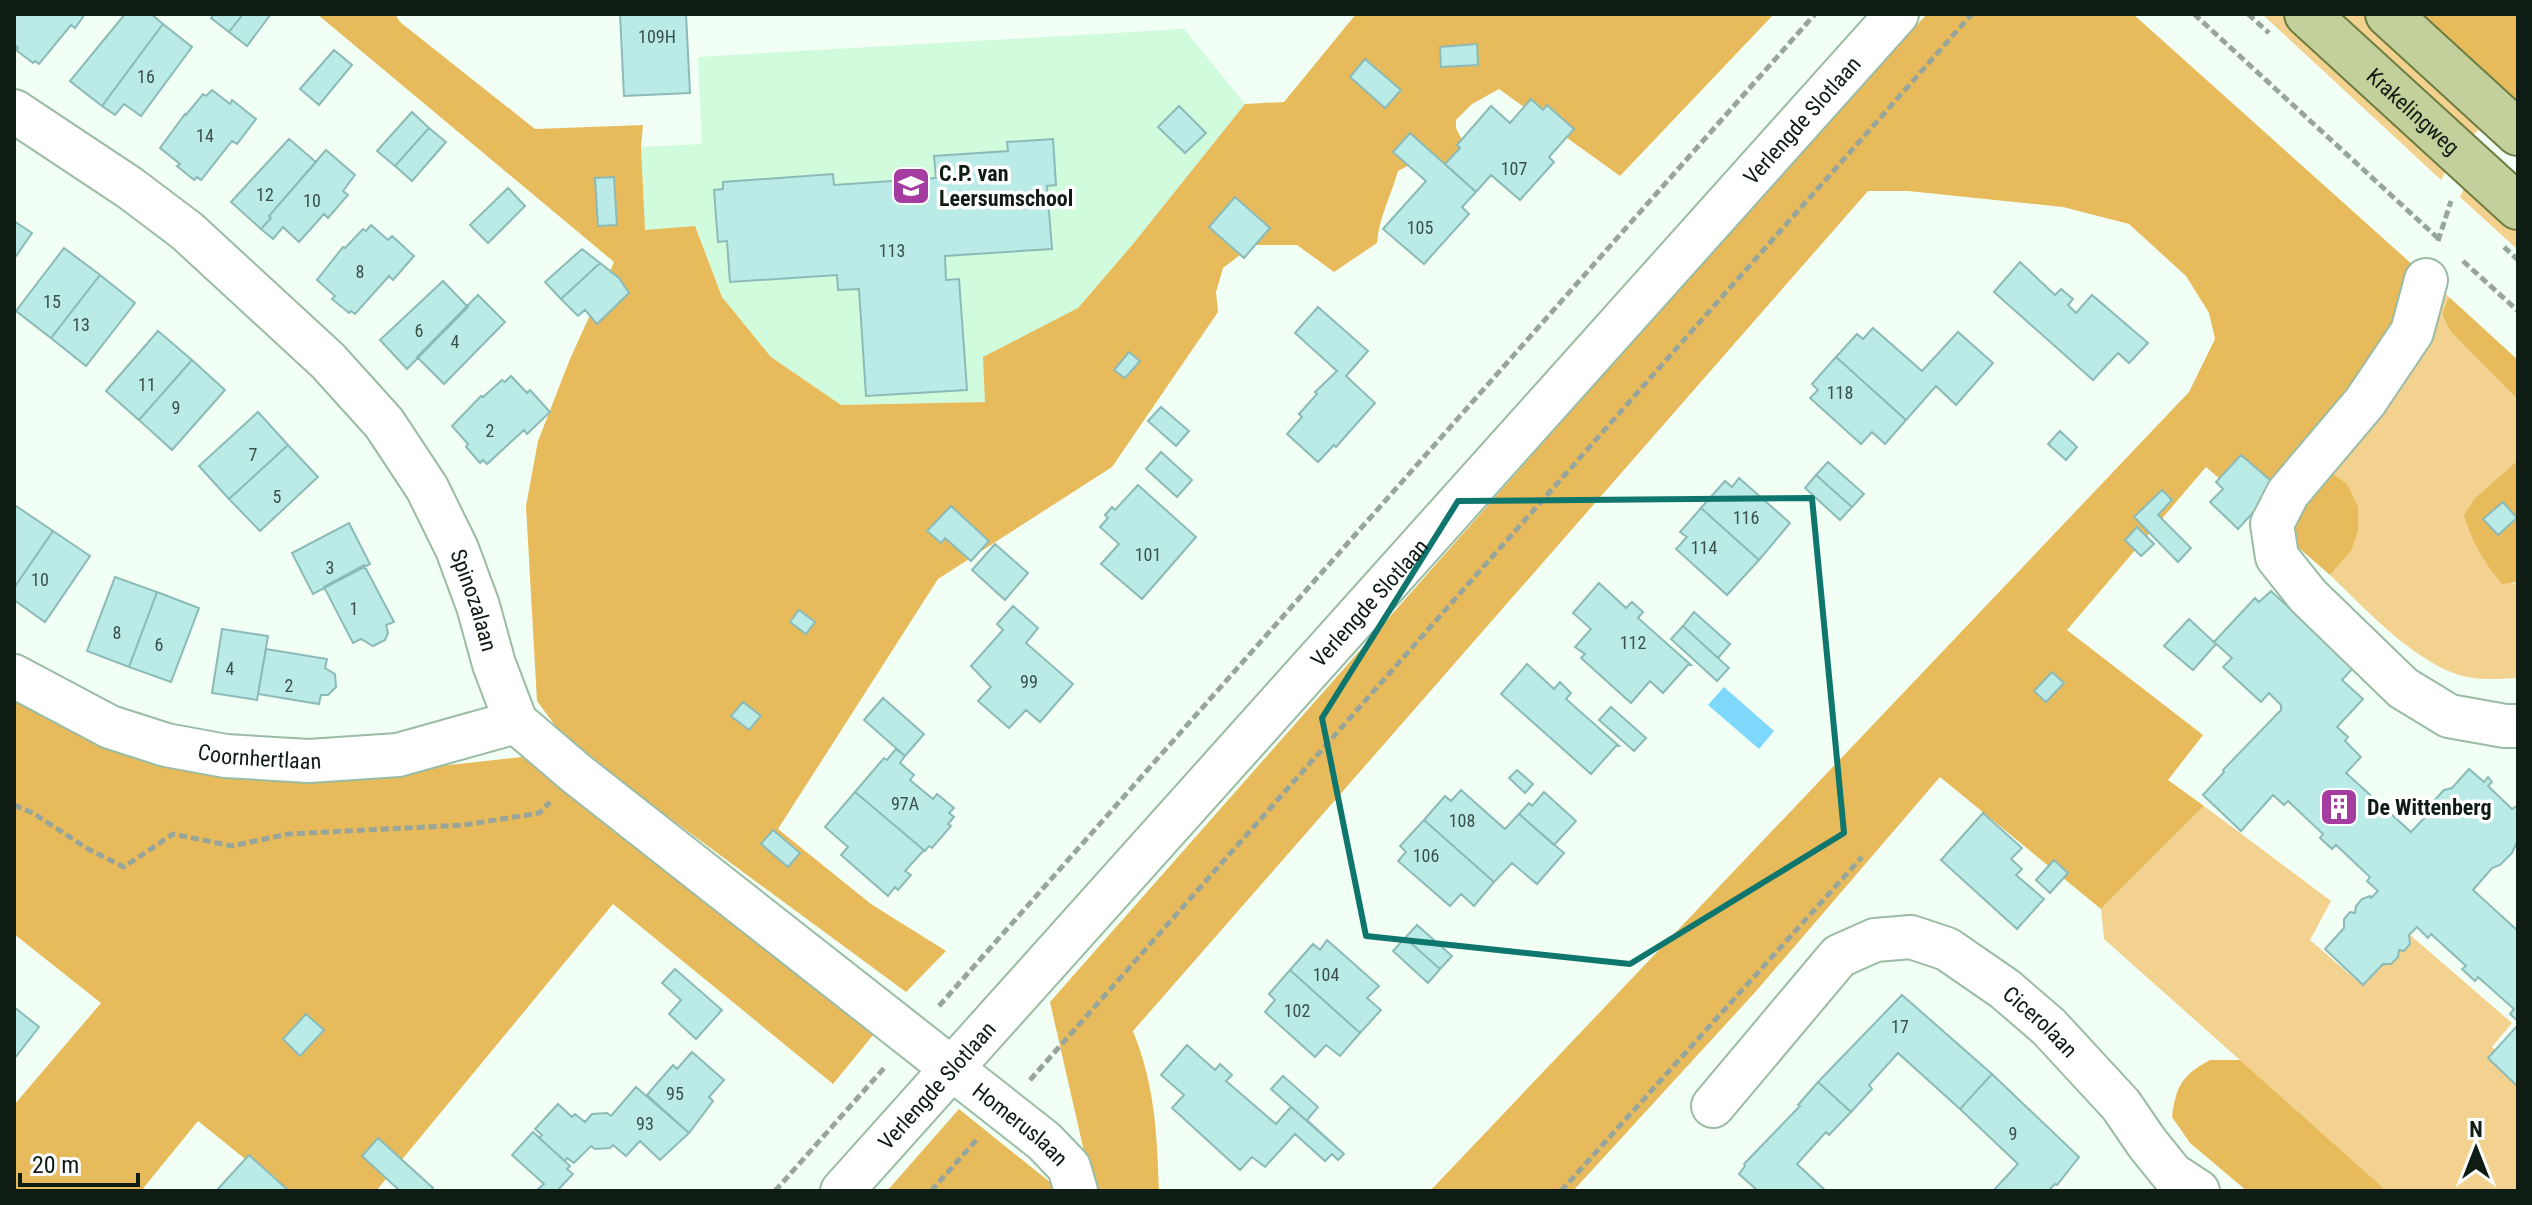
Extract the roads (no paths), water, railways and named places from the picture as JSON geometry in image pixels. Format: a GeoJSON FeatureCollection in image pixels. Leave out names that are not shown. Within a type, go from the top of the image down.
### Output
{"type":"FeatureCollection","features":[{"type":"Feature","properties":{"kind":"main road","name":"Krakelingweg"},"geometry":{"type":"LineString","coordinates":[[2307,14],[2518,207]]}},
{"type":"Feature","properties":{"kind":"main road"},"geometry":{"type":"LineString","coordinates":[[2388,14],[2518,133]]}},
{"type":"Feature","properties":{"kind":"street","name":"Verlengde Slotlaan"},"geometry":{"type":"LineString","coordinates":[[842,1191],[1897,14]]}},
{"type":"Feature","properties":{"kind":"street","name":"Spinozalaan"},"geometry":{"type":"LineString","coordinates":[[14,111],[130,188],[187,231],[328,361],[384,423],[427,488],[457,549],[516,722],[577,774],[950,1068]]}},
{"type":"Feature","properties":{"kind":"street"},"geometry":{"type":"LineString","coordinates":[[2446,263],[2412,332],[2365,402],[2288,493],[2272,524],[2277,557],[2308,596],[2403,688],[2449,716],[2518,726]]}},
{"type":"Feature","properties":{"kind":"street","name":"Coornhertlaan"},"geometry":{"type":"LineString","coordinates":[[14,676],[110,727],[166,745],[226,756],[309,761],[398,755],[516,722]]}},
{"type":"Feature","properties":{"kind":"street","name":"Cicerolaan"},"geometry":{"type":"LineString","coordinates":[[1713,1106],[1839,956],[1875,940],[1911,937],[1947,949],[2005,989],[2049,1027],[2121,1105],[2176,1185]]}},
{"type":"Feature","properties":{"kind":"street","name":"Homeruslaan"},"geometry":{"type":"LineString","coordinates":[[950,1068],[1044,1141],[1069,1167],[1076,1191]]}},
{"type":"Feature","properties":{"kind":"water"},"geometry":{"type":"Polygon","coordinates":[[[1724,687],[1774,731],[1759,749],[1708,705],[1724,687]]]}},
{"type":"Feature","properties":{"kind":"place","name":"C.P. van Leersumschool"},"geometry":{"type":"Point","coordinates":[911,186]}},
{"type":"Feature","properties":{"kind":"place","name":"De Wittenberg"},"geometry":{"type":"Point","coordinates":[2339,807]}}]}
